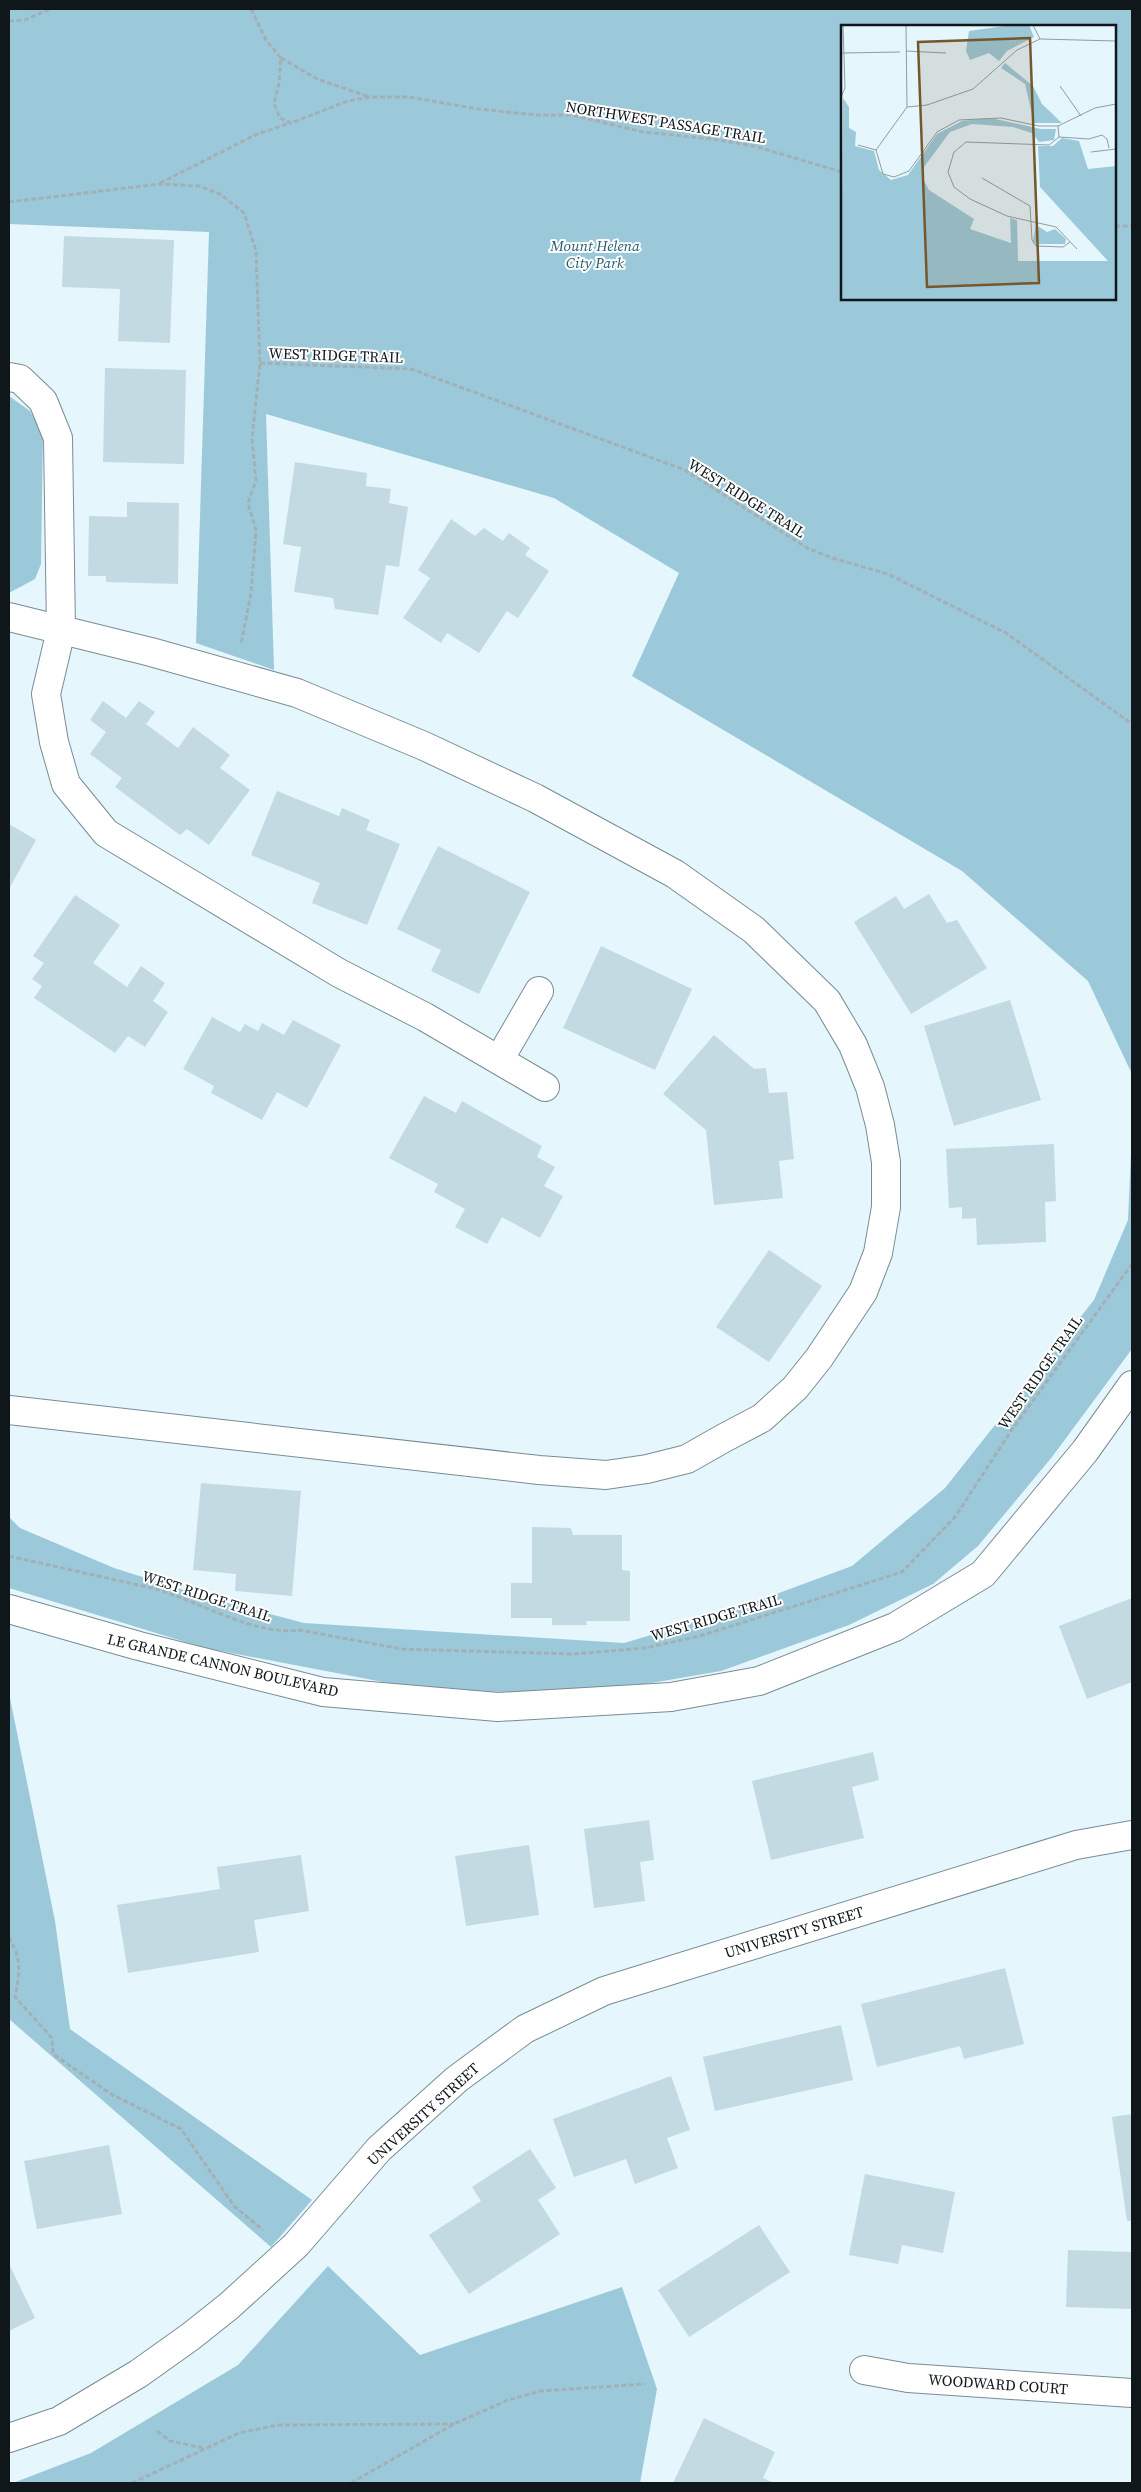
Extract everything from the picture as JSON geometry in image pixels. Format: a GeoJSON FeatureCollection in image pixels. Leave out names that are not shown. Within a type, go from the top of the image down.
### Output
{"type":"FeatureCollection","features":[{"type":"Feature","properties":{"kind":"street"},"geometry":{"type":"LineString","coordinates":[[9,376],[20,378],[43,401],[58,438],[61,630],[46,694],[54,742],[66,784],[106,833],[339,973],[425,1017],[545,1088]]}},
{"type":"Feature","properties":{"kind":"street"},"geometry":{"type":"LineString","coordinates":[[9,617],[160,654],[297,693],[424,746],[535,798],[675,874],[754,930],[827,1001],[853,1045],[870,1087],[880,1125],[886,1162],[886,1207],[878,1253],[863,1292],[819,1358],[795,1388],[762,1418],[687,1459],[647,1469],[606,1475],[539,1470],[9,1410]]}},
{"type":"Feature","properties":{"kind":"street"},"geometry":{"type":"LineString","coordinates":[[499,1060],[539,991]]}},
{"type":"Feature","properties":{"kind":"street","name":"LE GRANDE CANNON BOULEVARD"},"geometry":{"type":"LineString","coordinates":[[9,1609],[140,1646],[323,1692],[498,1707],[671,1697],[759,1681],[895,1627],[983,1574],[1085,1451],[1132,1384]]}},
{"type":"Feature","properties":{"kind":"street","name":"UNIVERSITY STREET"},"geometry":{"type":"LineString","coordinates":[[9,2438],[59,2421],[138,2374],[190,2337],[229,2306],[296,2245],[379,2149],[457,2079],[525,2029],[604,1991],[1076,1845],[1132,1835]]}},
{"type":"Feature","properties":{"kind":"street","name":"WOODWARD COURT"},"geometry":{"type":"LineString","coordinates":[[864,2370],[908,2378],[1132,2393]]}},
{"type":"Feature","properties":{"kind":"path"},"geometry":{"type":"LineString","coordinates":[[9,21],[25,20],[50,9]]}},
{"type":"Feature","properties":{"kind":"path"},"geometry":{"type":"LineString","coordinates":[[251,9],[266,40],[281,58],[317,79],[370,97]]}},
{"type":"Feature","properties":{"kind":"path"},"geometry":{"type":"LineString","coordinates":[[281,58],[279,83],[274,103],[280,118],[291,123]]}},
{"type":"Feature","properties":{"kind":"path","name":"NORTHWEST PASSAGE TRAIL"},"geometry":{"type":"LineString","coordinates":[[160,184],[255,135],[329,110],[348,101],[370,97],[409,97],[478,109],[536,115],[572,115],[643,132],[712,139],[754,146],[841,172]]}},
{"type":"Feature","properties":{"kind":"path"},"geometry":{"type":"LineString","coordinates":[[9,202],[160,184],[199,186],[220,194],[244,213],[256,251],[260,363],[252,438],[256,481],[248,503],[256,530],[251,592],[240,653]]}},
{"type":"Feature","properties":{"kind":"path"},"geometry":{"type":"LineString","coordinates":[[1116,226],[1132,226]]}},
{"type":"Feature","properties":{"kind":"path","name":"WEST RIDGE TRAIL"},"geometry":{"type":"LineString","coordinates":[[260,363],[411,369],[685,470],[807,548],[888,574],[1006,632],[1132,724]]}},
{"type":"Feature","properties":{"kind":"path","name":"WEST RIDGE TRAIL"},"geometry":{"type":"LineString","coordinates":[[9,1556],[156,1589],[180,1596],[215,1613],[284,1632],[300,1630],[401,1649],[573,1654],[645,1648],[675,1643],[902,1572],[954,1517],[1011,1431],[1132,1264]]}},
{"type":"Feature","properties":{"kind":"path"},"geometry":{"type":"LineString","coordinates":[[9,1937],[18,1954],[19,1961],[15,1997],[52,2038],[53,2054],[110,2094],[181,2129],[234,2206],[264,2230]]}},
{"type":"Feature","properties":{"kind":"path"},"geometry":{"type":"LineString","coordinates":[[351,2483],[454,2424],[508,2400],[542,2391],[645,2384]]}},
{"type":"Feature","properties":{"kind":"path"},"geometry":{"type":"LineString","coordinates":[[132,2483],[239,2433],[278,2425],[454,2424]]}},
{"type":"Feature","properties":{"kind":"path"},"geometry":{"type":"LineString","coordinates":[[157,2431],[170,2441],[204,2448]]}},
{"type":"Feature","properties":{"kind":"green space","name":"Mount Helena City Park"},"geometry":{"type":"Polygon","coordinates":[[[9,9],[1132,9],[1132,1074],[1088,981],[962,871],[632,676],[679,573],[554,498],[266,414],[274,670],[196,643],[209,232],[9,224],[9,9]]]}},
{"type":"Feature","properties":{"kind":"green space"},"geometry":{"type":"Polygon","coordinates":[[[9,396],[30,411],[43,432],[41,564],[35,579],[9,593],[9,396]]]}},
{"type":"Feature","properties":{"kind":"green space"},"geometry":{"type":"Polygon","coordinates":[[[1132,1130],[1132,1349],[1052,1457],[978,1546],[933,1584],[849,1625],[721,1671],[587,1694],[425,1690],[205,1648],[9,1588],[9,1517],[20,1528],[114,1568],[209,1598],[304,1623],[624,1643],[722,1614],[852,1566],[945,1488],[1094,1300],[1128,1220],[1132,1130]]]}},
{"type":"Feature","properties":{"kind":"green space"},"geometry":{"type":"Polygon","coordinates":[[[9,1693],[55,1921],[70,2029],[312,2200],[271,2247],[9,2019],[9,1693]]]}},
{"type":"Feature","properties":{"kind":"green space"},"geometry":{"type":"Polygon","coordinates":[[[328,2266],[420,2355],[622,2287],[657,2389],[640,2483],[13,2483],[91,2453],[238,2365],[328,2266]]]}},
{"type":"Feature","properties":{"kind":"building"},"geometry":{"type":"Polygon","coordinates":[[[64,236],[174,240],[170,343],[118,341],[120,289],[62,287],[64,236]]]}},
{"type":"Feature","properties":{"kind":"building"},"geometry":{"type":"Polygon","coordinates":[[[105,368],[186,370],[184,464],[103,462],[105,368]]]}},
{"type":"Feature","properties":{"kind":"building"},"geometry":{"type":"Polygon","coordinates":[[[295,462],[367,473],[366,486],[391,489],[389,503],[408,507],[399,567],[386,565],[378,615],[335,609],[333,598],[294,592],[301,547],[283,544],[295,462]]]}},
{"type":"Feature","properties":{"kind":"building"},"geometry":{"type":"Polygon","coordinates":[[[127,502],[179,503],[178,584],[106,582],[106,576],[88,576],[89,516],[127,517],[127,502]]]}},
{"type":"Feature","properties":{"kind":"building"},"geometry":{"type":"Polygon","coordinates":[[[451,519],[475,536],[484,528],[503,541],[509,533],[530,548],[525,555],[549,571],[518,618],[507,611],[479,653],[447,633],[441,643],[403,618],[430,578],[418,570],[451,519]]]}},
{"type":"Feature","properties":{"kind":"building"},"geometry":{"type":"Polygon","coordinates":[[[103,701],[126,718],[139,701],[155,712],[146,724],[178,748],[193,727],[230,755],[220,768],[250,790],[209,845],[187,829],[180,835],[115,787],[122,778],[90,754],[106,732],[90,720],[103,701]]]}},
{"type":"Feature","properties":{"kind":"building"},"geometry":{"type":"Polygon","coordinates":[[[277,791],[339,816],[342,808],[370,820],[366,830],[400,844],[367,925],[312,903],[320,883],[251,855],[277,791]]]}},
{"type":"Feature","properties":{"kind":"building"},"geometry":{"type":"Polygon","coordinates":[[[9,824],[36,840],[9,889],[9,824]]]}},
{"type":"Feature","properties":{"kind":"building"},"geometry":{"type":"Polygon","coordinates":[[[438,846],[530,892],[479,994],[431,971],[441,950],[397,929],[438,846]]]}},
{"type":"Feature","properties":{"kind":"building"},"geometry":{"type":"Polygon","coordinates":[[[929,894],[947,923],[957,920],[987,968],[911,1014],[854,922],[896,896],[904,909],[929,894]]]}},
{"type":"Feature","properties":{"kind":"building"},"geometry":{"type":"Polygon","coordinates":[[[75,895],[120,925],[93,963],[127,987],[141,966],[165,983],[153,1001],[168,1012],[145,1047],[128,1036],[115,1053],[34,998],[42,986],[32,979],[44,963],[33,956],[75,895]]]}},
{"type":"Feature","properties":{"kind":"building"},"geometry":{"type":"Polygon","coordinates":[[[601,946],[692,989],[655,1070],[563,1028],[601,946]]]}},
{"type":"Feature","properties":{"kind":"building"},"geometry":{"type":"Polygon","coordinates":[[[1010,1000],[1041,1100],[954,1126],[924,1026],[1010,1000]]]}},
{"type":"Feature","properties":{"kind":"building"},"geometry":{"type":"Polygon","coordinates":[[[212,1017],[240,1032],[245,1024],[258,1031],[262,1023],[284,1035],[293,1020],[341,1045],[307,1108],[277,1092],[262,1120],[211,1093],[214,1086],[183,1069],[212,1017]]]}},
{"type":"Feature","properties":{"kind":"building"},"geometry":{"type":"Polygon","coordinates":[[[714,1035],[754,1069],[766,1068],[769,1093],[787,1092],[794,1159],[779,1161],[783,1198],[714,1205],[706,1130],[663,1094],[714,1035]]]}},
{"type":"Feature","properties":{"kind":"building"},"geometry":{"type":"Polygon","coordinates":[[[424,1096],[456,1113],[462,1101],[542,1146],[537,1157],[555,1167],[544,1186],[563,1196],[540,1238],[502,1217],[487,1244],[455,1227],[465,1209],[434,1192],[438,1184],[389,1158],[424,1096]]]}},
{"type":"Feature","properties":{"kind":"building"},"geometry":{"type":"Polygon","coordinates":[[[1054,1144],[1056,1201],[1045,1202],[1046,1242],[977,1245],[976,1218],[962,1219],[962,1207],[949,1208],[946,1149],[1054,1144]]]}},
{"type":"Feature","properties":{"kind":"building"},"geometry":{"type":"Polygon","coordinates":[[[769,1250],[822,1286],[769,1362],[716,1327],[769,1250]]]}},
{"type":"Feature","properties":{"kind":"building"},"geometry":{"type":"Polygon","coordinates":[[[201,1483],[301,1491],[292,1596],[235,1591],[236,1574],[193,1570],[201,1483]]]}},
{"type":"Feature","properties":{"kind":"building"},"geometry":{"type":"Polygon","coordinates":[[[532,1527],[571,1528],[573,1535],[622,1535],[622,1570],[630,1571],[630,1621],[586,1621],[587,1625],[552,1625],[552,1618],[511,1618],[511,1583],[532,1583],[532,1527]]]}},
{"type":"Feature","properties":{"kind":"building"},"geometry":{"type":"Polygon","coordinates":[[[1132,1598],[1132,1682],[1087,1699],[1059,1626],[1132,1598]]]}},
{"type":"Feature","properties":{"kind":"building"},"geometry":{"type":"Polygon","coordinates":[[[873,1752],[879,1780],[852,1787],[864,1838],[771,1860],[752,1781],[873,1752]]]}},
{"type":"Feature","properties":{"kind":"building"},"geometry":{"type":"Polygon","coordinates":[[[649,1820],[654,1860],[640,1862],[645,1901],[594,1908],[584,1829],[649,1820]]]}},
{"type":"Feature","properties":{"kind":"building"},"geometry":{"type":"Polygon","coordinates":[[[529,1845],[539,1915],[466,1926],[455,1856],[529,1845]]]}},
{"type":"Feature","properties":{"kind":"building"},"geometry":{"type":"Polygon","coordinates":[[[301,1855],[309,1911],[254,1920],[259,1952],[128,1973],[117,1905],[220,1889],[217,1867],[301,1855]]]}},
{"type":"Feature","properties":{"kind":"building"},"geometry":{"type":"Polygon","coordinates":[[[1005,1968],[1024,2044],[964,2059],[960,2046],[877,2067],[861,2004],[1005,1968]]]}},
{"type":"Feature","properties":{"kind":"building"},"geometry":{"type":"Polygon","coordinates":[[[841,2025],[853,2080],[715,2111],[703,2057],[841,2025]]]}},
{"type":"Feature","properties":{"kind":"building"},"geometry":{"type":"Polygon","coordinates":[[[671,2076],[690,2130],[667,2138],[678,2168],[635,2184],[626,2159],[574,2177],[553,2119],[671,2076]]]}},
{"type":"Feature","properties":{"kind":"building"},"geometry":{"type":"Polygon","coordinates":[[[1132,2114],[1132,2221],[1127,2221],[1112,2117],[1132,2114]]]}},
{"type":"Feature","properties":{"kind":"building"},"geometry":{"type":"Polygon","coordinates":[[[109,2145],[122,2214],[37,2229],[24,2161],[109,2145]]]}},
{"type":"Feature","properties":{"kind":"building"},"geometry":{"type":"Polygon","coordinates":[[[530,2149],[556,2188],[538,2200],[560,2234],[469,2294],[429,2235],[481,2201],[472,2187],[530,2149]]]}},
{"type":"Feature","properties":{"kind":"building"},"geometry":{"type":"Polygon","coordinates":[[[865,2174],[955,2192],[943,2253],[902,2245],[898,2264],[849,2255],[865,2174]]]}},
{"type":"Feature","properties":{"kind":"building"},"geometry":{"type":"Polygon","coordinates":[[[759,2225],[790,2272],[689,2337],[658,2290],[759,2225]]]}},
{"type":"Feature","properties":{"kind":"building"},"geometry":{"type":"Polygon","coordinates":[[[1068,2250],[1132,2252],[1132,2309],[1066,2307],[1068,2250]]]}},
{"type":"Feature","properties":{"kind":"building"},"geometry":{"type":"Polygon","coordinates":[[[9,2264],[35,2318],[9,2331],[9,2264]]]}},
{"type":"Feature","properties":{"kind":"building"},"geometry":{"type":"Polygon","coordinates":[[[704,2418],[775,2452],[763,2478],[774,2483],[673,2483],[704,2418]]]}}]}
